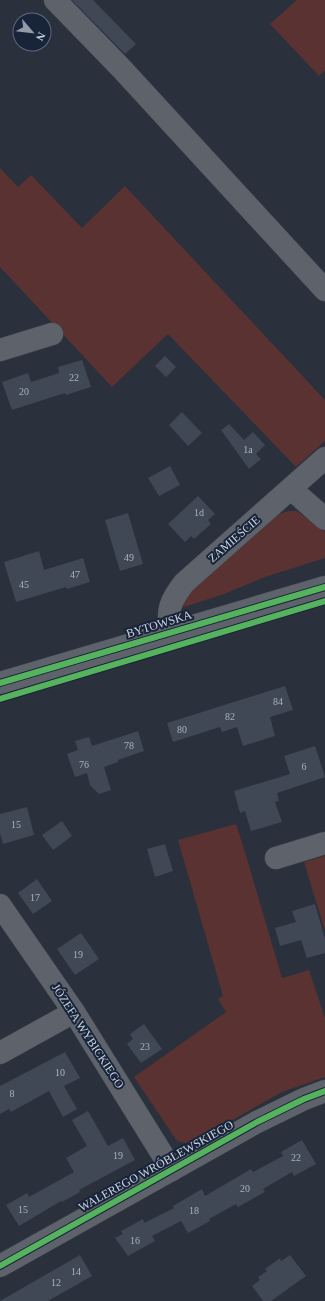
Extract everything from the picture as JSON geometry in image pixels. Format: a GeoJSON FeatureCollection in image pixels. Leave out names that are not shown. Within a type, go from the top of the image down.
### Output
{"type":"FeatureCollection","features":[{"type":"Feature","properties":{"kind":"street"},"geometry":{"type":"LineString","coordinates":[[55,0],[121,68],[325,290]]}},
{"type":"Feature","properties":{"kind":"street"},"geometry":{"type":"LineString","coordinates":[[0,350],[52,334]]}},
{"type":"Feature","properties":{"kind":"street","name":"ZAMIEŚCIE"},"geometry":{"type":"LineString","coordinates":[[172,632],[168,614],[173,599],[181,586],[325,458]]}},
{"type":"Feature","properties":{"kind":"street"},"geometry":{"type":"LineString","coordinates":[[293,488],[298,495],[325,519]]}},
{"type":"Feature","properties":{"kind":"street","name":"BYTOWSKA"},"geometry":{"type":"LineString","coordinates":[[0,683],[325,586]]}},
{"type":"Feature","properties":{"kind":"street"},"geometry":{"type":"LineString","coordinates":[[276,858],[325,843]]}},
{"type":"Feature","properties":{"kind":"street","name":"JÓZEFA WYBICKIEGO"},"geometry":{"type":"LineString","coordinates":[[0,905],[74,1012],[172,1170]]}},
{"type":"Feature","properties":{"kind":"street"},"geometry":{"type":"LineString","coordinates":[[0,1053],[74,1012]]}},
{"type":"Feature","properties":{"kind":"street","name":"WALEREGO WRÓBLEWSKIEGO"},"geometry":{"type":"LineString","coordinates":[[0,1266],[257,1122],[304,1099],[325,1091]]}},
{"type":"Feature","properties":{"kind":"shaded area"},"geometry":{"type":"Polygon","coordinates":[[[297,0],[325,0],[325,70],[319,76],[270,24],[297,0]]]}},
{"type":"Feature","properties":{"kind":"shaded area"},"geometry":{"type":"Polygon","coordinates":[[[0,168],[18,187],[31,175],[82,228],[125,186],[325,400],[325,441],[296,467],[168,334],[112,387],[0,267],[0,168]]]}},
{"type":"Feature","properties":{"kind":"shaded area"},"geometry":{"type":"Polygon","coordinates":[[[288,511],[297,511],[325,532],[325,558],[265,577],[224,594],[181,608],[182,599],[274,516],[288,511]]]}},
{"type":"Feature","properties":{"kind":"shaded area"},"geometry":{"type":"Polygon","coordinates":[[[236,824],[282,978],[309,970],[325,1018],[325,1077],[282,1092],[190,1144],[177,1141],[134,1077],[226,1012],[218,999],[223,996],[178,840],[236,824]]]}},
{"type":"Feature","properties":{"kind":"shaded area"},"geometry":{"type":"Polygon","coordinates":[[[325,856],[325,931],[304,862],[325,856]]]}},
{"type":"Feature","properties":{"kind":"building"},"geometry":{"type":"Polygon","coordinates":[[[72,0],[93,0],[136,44],[125,54],[72,0]]]}},
{"type":"Feature","properties":{"kind":"building"},"geometry":{"type":"Polygon","coordinates":[[[165,356],[176,367],[166,377],[155,366],[165,356]]]}},
{"type":"Feature","properties":{"kind":"building"},"geometry":{"type":"Polygon","coordinates":[[[82,360],[91,387],[66,395],[65,393],[12,410],[2,382],[28,373],[31,382],[59,373],[58,367],[82,360]]]}},
{"type":"Feature","properties":{"kind":"building"},"geometry":{"type":"Polygon","coordinates":[[[182,412],[202,433],[188,446],[169,425],[182,412]]]}},
{"type":"Feature","properties":{"kind":"building"},"geometry":{"type":"Polygon","coordinates":[[[229,424],[244,440],[253,432],[265,445],[256,454],[261,459],[249,469],[221,430],[229,424]]]}},
{"type":"Feature","properties":{"kind":"building"},"geometry":{"type":"Polygon","coordinates":[[[170,466],[180,485],[159,496],[148,478],[170,466]]]}},
{"type":"Feature","properties":{"kind":"building"},"geometry":{"type":"Polygon","coordinates":[[[198,496],[215,514],[208,520],[211,524],[194,539],[191,536],[185,542],[168,524],[198,496]]]}},
{"type":"Feature","properties":{"kind":"building"},"geometry":{"type":"Polygon","coordinates":[[[128,513],[143,564],[120,571],[105,520],[128,513]]]}},
{"type":"Feature","properties":{"kind":"building"},"geometry":{"type":"Polygon","coordinates":[[[39,551],[44,570],[83,558],[90,582],[67,589],[66,587],[16,602],[4,562],[39,551]]]}},
{"type":"Feature","properties":{"kind":"building"},"geometry":{"type":"Polygon","coordinates":[[[285,686],[293,710],[270,717],[275,736],[243,746],[237,727],[222,732],[220,727],[173,742],[167,723],[285,686]]]}},
{"type":"Feature","properties":{"kind":"building"},"geometry":{"type":"Polygon","coordinates":[[[138,731],[144,751],[118,760],[118,762],[104,767],[111,790],[99,794],[90,785],[87,773],[75,777],[67,754],[78,750],[75,741],[89,737],[92,746],[138,731]]]}},
{"type":"Feature","properties":{"kind":"building"},"geometry":{"type":"Polygon","coordinates":[[[315,746],[325,777],[277,793],[279,801],[275,802],[282,822],[251,831],[245,811],[240,813],[234,791],[290,774],[284,756],[315,746]]]}},
{"type":"Feature","properties":{"kind":"building"},"geometry":{"type":"Polygon","coordinates":[[[27,807],[34,835],[3,844],[0,833],[0,814],[27,807]]]}},
{"type":"Feature","properties":{"kind":"building"},"geometry":{"type":"Polygon","coordinates":[[[62,821],[72,836],[53,850],[42,835],[62,821]]]}},
{"type":"Feature","properties":{"kind":"building"},"geometry":{"type":"Polygon","coordinates":[[[165,844],[173,871],[155,877],[147,849],[165,844]]]}},
{"type":"Feature","properties":{"kind":"building"},"geometry":{"type":"Polygon","coordinates":[[[37,879],[52,901],[33,914],[18,893],[37,879]]]}},
{"type":"Feature","properties":{"kind":"building"},"geometry":{"type":"Polygon","coordinates":[[[315,904],[325,939],[325,953],[307,958],[301,940],[280,946],[275,928],[296,922],[292,911],[315,904]]]}},
{"type":"Feature","properties":{"kind":"building"},"geometry":{"type":"Polygon","coordinates":[[[81,933],[99,959],[75,975],[57,949],[81,933]]]}},
{"type":"Feature","properties":{"kind":"building"},"geometry":{"type":"Polygon","coordinates":[[[144,1024],[162,1049],[141,1063],[127,1044],[133,1039],[130,1034],[144,1024]]]}},
{"type":"Feature","properties":{"kind":"building"},"geometry":{"type":"Polygon","coordinates":[[[65,1052],[80,1078],[64,1086],[77,1109],[63,1117],[49,1091],[11,1112],[9,1109],[0,1114],[0,1086],[65,1052]]]}},
{"type":"Feature","properties":{"kind":"building"},"geometry":{"type":"Polygon","coordinates":[[[88,1111],[108,1146],[123,1138],[135,1160],[79,1190],[80,1192],[62,1202],[61,1201],[19,1226],[6,1205],[27,1193],[29,1197],[74,1172],[66,1158],[87,1146],[72,1120],[88,1111]]]}},
{"type":"Feature","properties":{"kind":"building"},"geometry":{"type":"Polygon","coordinates":[[[302,1140],[316,1164],[294,1176],[292,1172],[263,1189],[265,1192],[238,1207],[236,1204],[188,1233],[181,1221],[152,1236],[155,1241],[128,1256],[115,1238],[123,1234],[121,1231],[143,1219],[144,1223],[174,1208],[173,1206],[202,1189],[205,1196],[251,1169],[253,1172],[283,1156],[281,1152],[302,1140]]]}},
{"type":"Feature","properties":{"kind":"building"},"geometry":{"type":"Polygon","coordinates":[[[80,1255],[92,1276],[48,1301],[0,1301],[80,1255]]]}},
{"type":"Feature","properties":{"kind":"building"},"geometry":{"type":"Polygon","coordinates":[[[290,1255],[306,1276],[271,1301],[263,1301],[252,1286],[260,1280],[258,1277],[267,1271],[265,1269],[280,1258],[281,1261],[290,1255]]]}},
{"type":"Feature","properties":{"kind":"cycle path"},"geometry":{"type":"LineString","coordinates":[[0,683],[325,587]]}},
{"type":"Feature","properties":{"kind":"cycle path"},"geometry":{"type":"LineString","coordinates":[[0,699],[325,601]]}},
{"type":"Feature","properties":{"kind":"cycle path"},"geometry":{"type":"LineString","coordinates":[[0,1266],[257,1122],[304,1099],[325,1091]]}}]}
